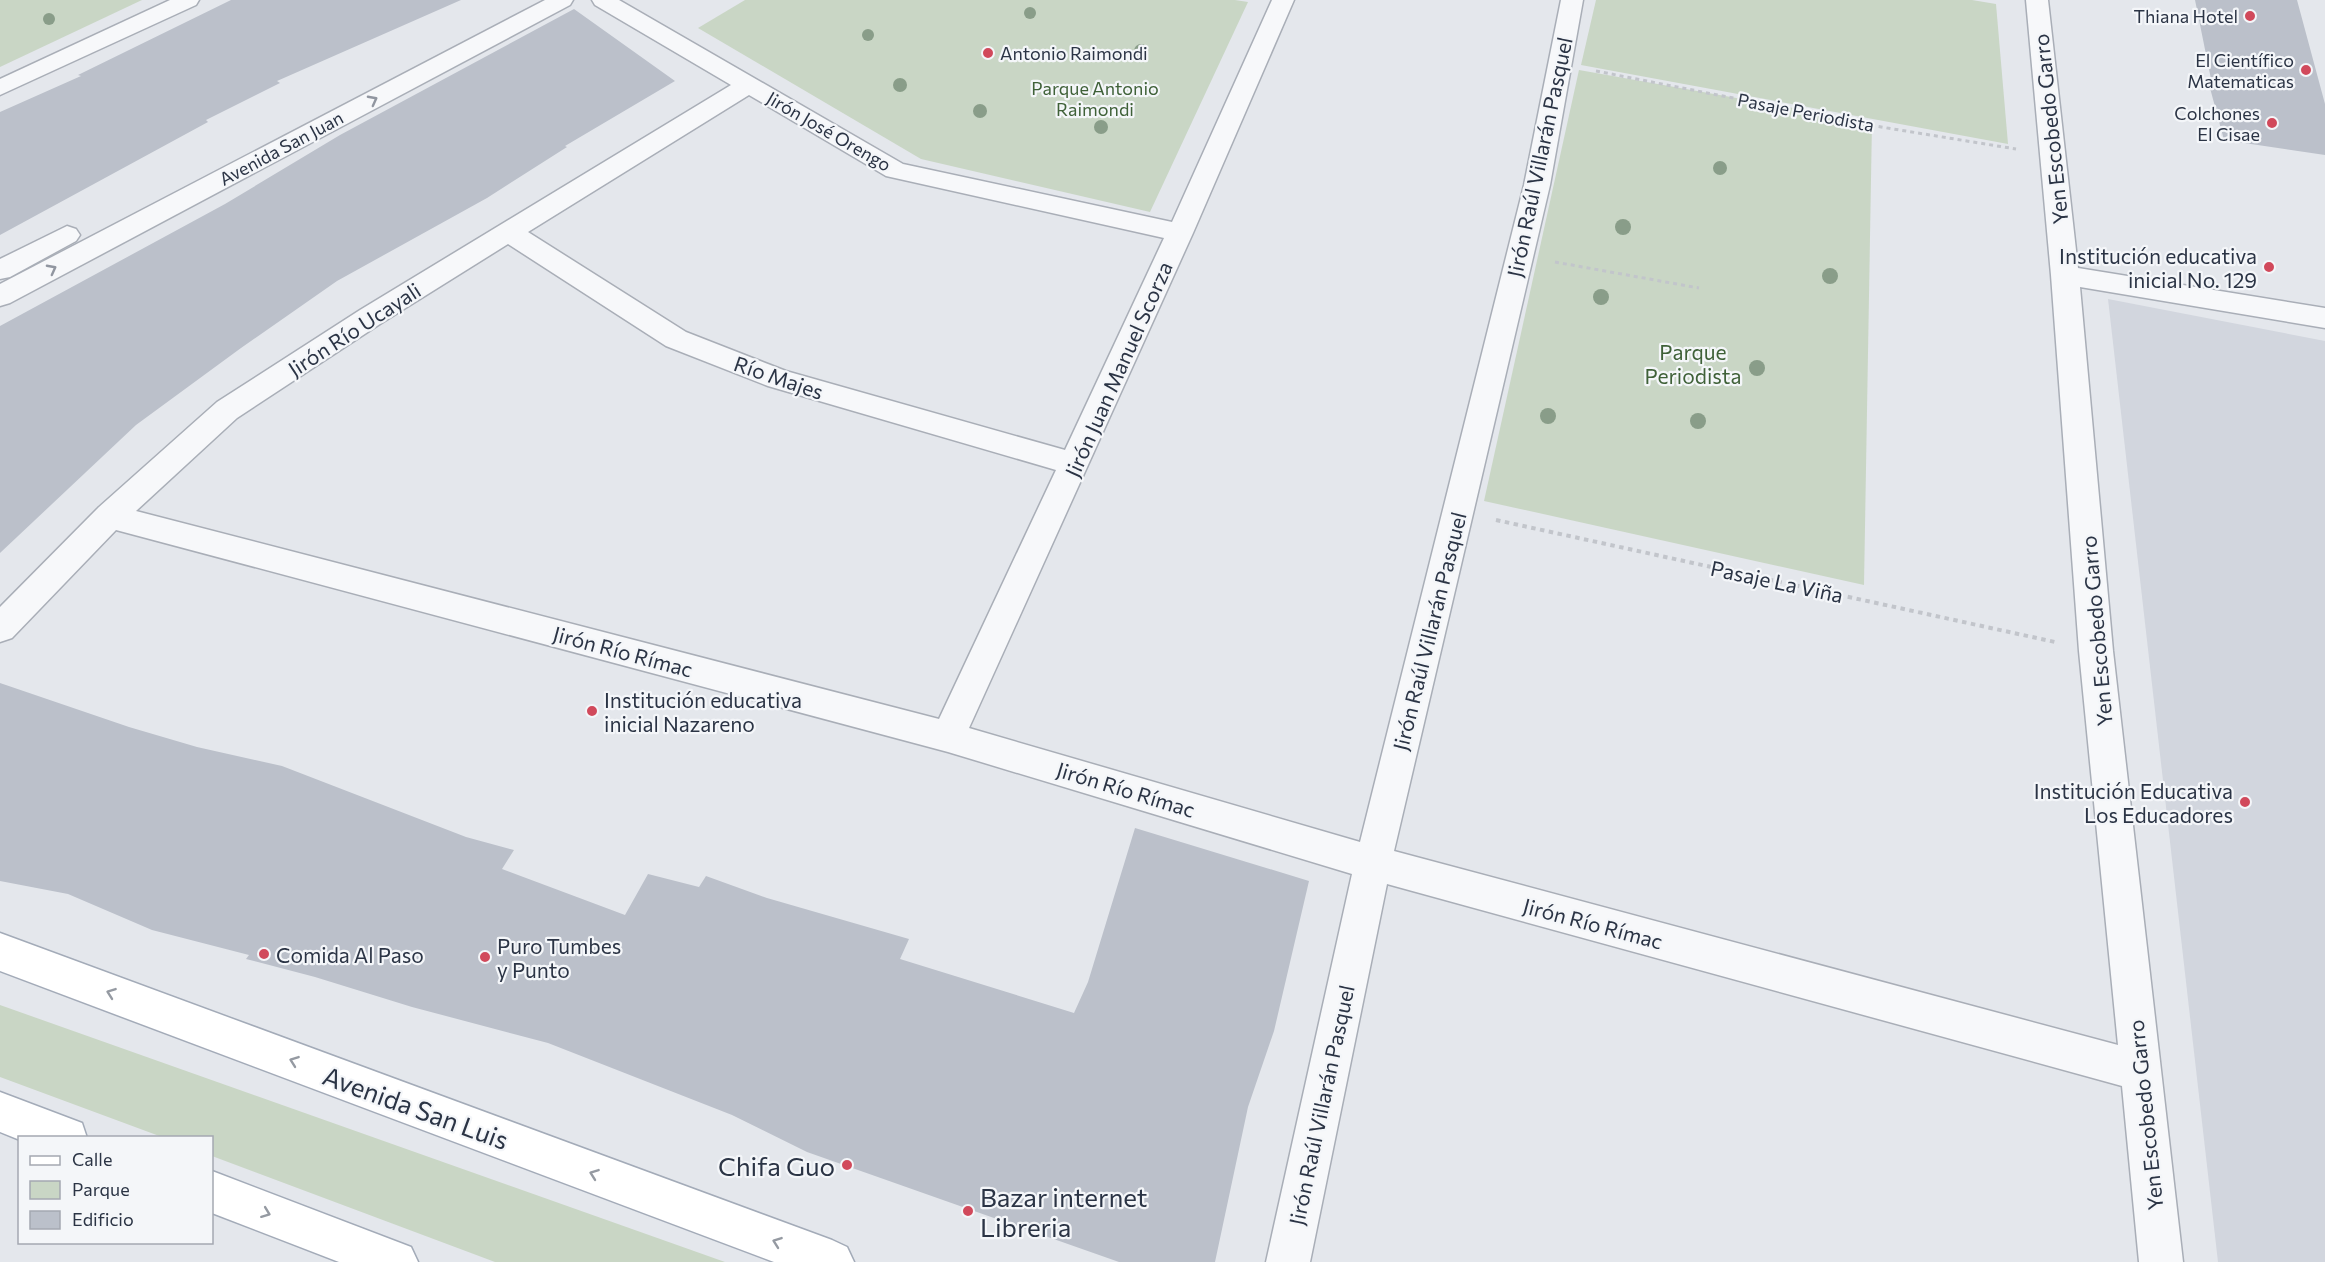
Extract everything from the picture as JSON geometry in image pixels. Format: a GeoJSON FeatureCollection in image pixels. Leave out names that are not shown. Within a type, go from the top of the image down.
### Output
{"type":"FeatureCollection","features":[{"type":"Feature","properties":{"kind":"main road","name":"Avenida San Luis"},"geometry":{"type":"LineString","coordinates":[[0,952],[832,1262]]}},
{"type":"Feature","properties":{"kind":"main road"},"geometry":{"type":"LineString","coordinates":[[0,1112],[65,1136]]}},
{"type":"Feature","properties":{"kind":"main road"},"geometry":{"type":"LineString","coordinates":[[213,1192],[396,1262]]}},
{"type":"Feature","properties":{"kind":"street"},"geometry":{"type":"LineString","coordinates":[[0,88],[188,0]]}},
{"type":"Feature","properties":{"kind":"street","name":"Avenida San Juan"},"geometry":{"type":"LineString","coordinates":[[0,270],[518,0]]}},
{"type":"Feature","properties":{"kind":"street","name":"Avenida San Juan"},"geometry":{"type":"LineString","coordinates":[[0,296],[562,0]]}},
{"type":"Feature","properties":{"kind":"street","name":"Jirón José Orengo"},"geometry":{"type":"LineString","coordinates":[[603,0],[895,170],[1180,233]]}},
{"type":"Feature","properties":{"kind":"street","name":"Jirón Juan Manuel Scorza"},"geometry":{"type":"LineString","coordinates":[[948,737],[1180,233],[1283,0]]}},
{"type":"Feature","properties":{"kind":"street","name":"Jirón Raúl Villarán Pasquel"},"geometry":{"type":"LineString","coordinates":[[1288,1262],[1373,863],[1537,185],[1572,0]]}},
{"type":"Feature","properties":{"kind":"street","name":"Yen Escobedo Garro"},"geometry":{"type":"LineString","coordinates":[[2037,0],[2065,275],[2096,651],[2162,1262]]}},
{"type":"Feature","properties":{"kind":"street","name":"Jirón Río Ucayali"},"geometry":{"type":"LineString","coordinates":[[0,628],[110,516],[227,410],[370,317],[750,84]]}},
{"type":"Feature","properties":{"kind":"street","name":"Río Majes"},"geometry":{"type":"LineString","coordinates":[[508,232],[676,339],[778,379],[1075,464]]}},
{"type":"Feature","properties":{"kind":"street"},"geometry":{"type":"LineString","coordinates":[[2065,275],[2325,318]]}},
{"type":"Feature","properties":{"kind":"street","name":"Jirón Río Rímac"},"geometry":{"type":"LineString","coordinates":[[110,516],[948,737],[1373,863],[2140,1071]]}},
{"type":"Feature","properties":{"kind":"path","name":"Pasaje Periodista"},"geometry":{"type":"LineString","coordinates":[[1560,64],[1875,126],[2053,156]]}},
{"type":"Feature","properties":{"kind":"path"},"geometry":{"type":"LineString","coordinates":[[1520,256],[1699,288]]}},
{"type":"Feature","properties":{"kind":"path","name":"Pasaje La Viña"},"geometry":{"type":"LineString","coordinates":[[1457,511],[2096,651]]}},
{"type":"Feature","properties":{"kind":"shaded area","name":"Institución Educativa Los Educadores"},"geometry":{"type":"Polygon","coordinates":[[[2108,299],[2325,341],[2325,1262],[2218,1262],[2108,299]]]}},
{"type":"Feature","properties":{"kind":"green space"},"geometry":{"type":"Polygon","coordinates":[[[0,0],[142,0],[0,67],[0,0]]]}},
{"type":"Feature","properties":{"kind":"green space","name":"Parque Antonio Raimondi"},"geometry":{"type":"Polygon","coordinates":[[[745,0],[1235,0],[1248,2],[1150,212],[921,159],[698,28],[745,0]]]}},
{"type":"Feature","properties":{"kind":"green space"},"geometry":{"type":"Polygon","coordinates":[[[1596,0],[1972,0],[1996,4],[2008,144],[1581,65],[1596,0]]]}},
{"type":"Feature","properties":{"kind":"green space","name":"Parque Periodista"},"geometry":{"type":"Polygon","coordinates":[[[1579,70],[1872,122],[1864,585],[1484,501],[1579,70]]]}},
{"type":"Feature","properties":{"kind":"green space"},"geometry":{"type":"Polygon","coordinates":[[[0,1005],[725,1262],[495,1262],[213,1156],[213,1136],[159,1136],[0,1077],[0,1005]]]}},
{"type":"Feature","properties":{"kind":"building"},"geometry":{"type":"Polygon","coordinates":[[[231,0],[461,0],[277,81],[280,83],[206,120],[208,122],[0,235],[0,112],[81,76],[78,75],[231,0]]]}},
{"type":"Feature","properties":{"kind":"building"},"geometry":{"type":"Polygon","coordinates":[[[2195,0],[2297,0],[2325,104],[2325,155],[2224,140],[2210,88],[2213,89],[2195,0]]]}},
{"type":"Feature","properties":{"kind":"building"},"geometry":{"type":"Polygon","coordinates":[[[574,9],[675,81],[565,146],[567,147],[487,198],[337,281],[241,348],[136,425],[0,553],[0,326],[225,204],[340,135],[574,9]]]}},
{"type":"Feature","properties":{"kind":"building"},"geometry":{"type":"Polygon","coordinates":[[[0,683],[129,727],[197,747],[282,766],[466,837],[514,850],[502,869],[625,915],[648,874],[699,887],[706,876],[767,898],[909,939],[900,959],[1074,1013],[1088,982],[1135,828],[1309,881],[1274,1031],[1248,1107],[1215,1262],[1119,1262],[807,1152],[732,1115],[548,1043],[412,1007],[315,977],[246,959],[249,955],[152,930],[68,894],[0,881],[0,683]]]}},
{"type":"Feature","properties":{"kind":"place","name":"Thiana Hotel"},"geometry":{"type":"Point","coordinates":[2250,16]}},
{"type":"Feature","properties":{"kind":"place","name":"Antonio Raimondi"},"geometry":{"type":"Point","coordinates":[988,53]}},
{"type":"Feature","properties":{"kind":"place","name":"El Científico Matematicas"},"geometry":{"type":"Point","coordinates":[2306,70]}},
{"type":"Feature","properties":{"kind":"place","name":"Colchones El Cisae"},"geometry":{"type":"Point","coordinates":[2272,123]}},
{"type":"Feature","properties":{"kind":"place","name":"Institución educativa inicial No. 129"},"geometry":{"type":"Point","coordinates":[2269,267]}},
{"type":"Feature","properties":{"kind":"place","name":"Institución educativa inicial Nazareno"},"geometry":{"type":"Point","coordinates":[592,711]}},
{"type":"Feature","properties":{"kind":"place","name":"Institución Educativa Los Educadores"},"geometry":{"type":"Point","coordinates":[2245,802]}},
{"type":"Feature","properties":{"kind":"place","name":"Comida Al Paso"},"geometry":{"type":"Point","coordinates":[264,954]}},
{"type":"Feature","properties":{"kind":"place","name":"Puro Tumbes y Punto"},"geometry":{"type":"Point","coordinates":[485,957]}},
{"type":"Feature","properties":{"kind":"place","name":"Chifa Guo"},"geometry":{"type":"Point","coordinates":[847,1165]}},
{"type":"Feature","properties":{"kind":"place","name":"Bazar internet Libreria"},"geometry":{"type":"Point","coordinates":[968,1211]}}]}
